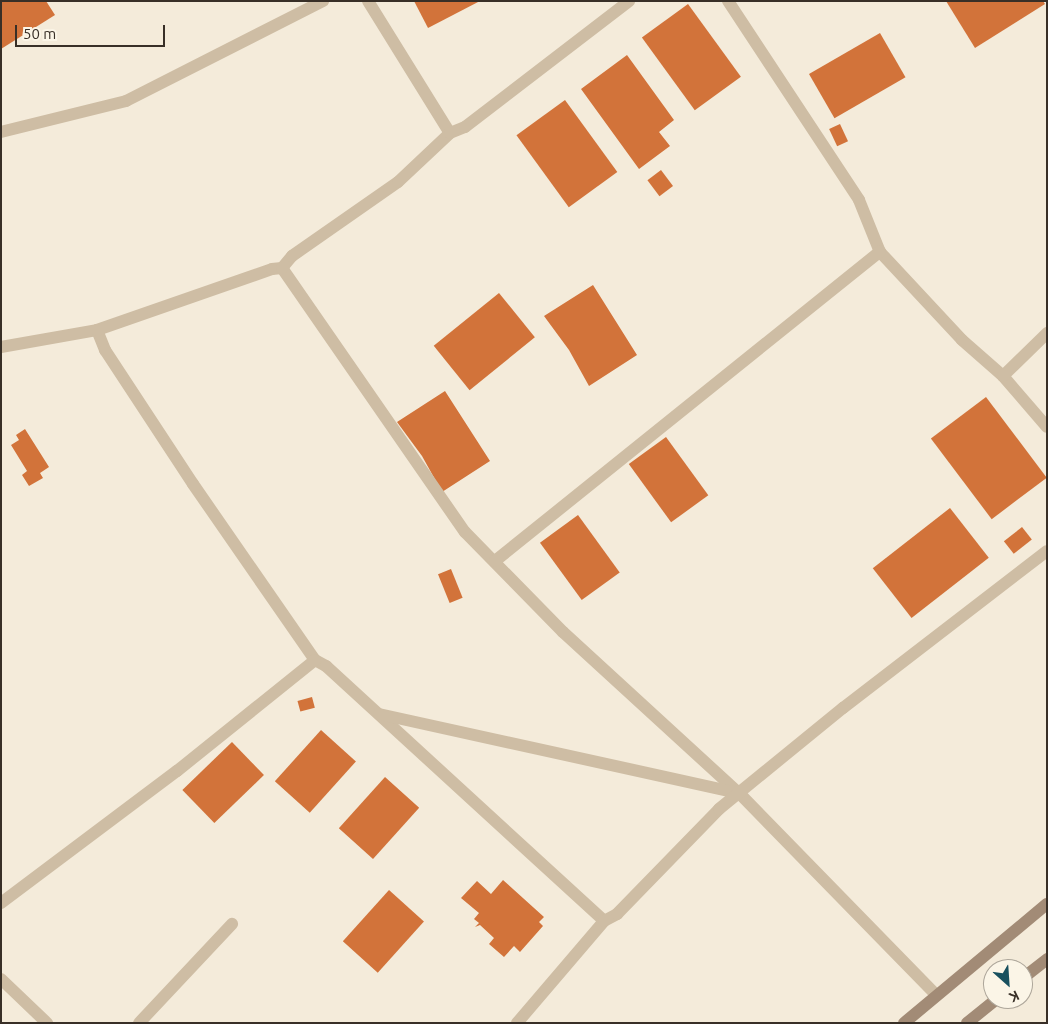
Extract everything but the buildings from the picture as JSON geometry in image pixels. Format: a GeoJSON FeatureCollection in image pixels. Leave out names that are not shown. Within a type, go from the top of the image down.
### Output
{"type":"FeatureCollection","features":[{"type":"Feature","properties":{"kind":"street"},"geometry":{"type":"LineString","coordinates":[[1,132],[126,101],[323,1]]}},
{"type":"Feature","properties":{"kind":"street"},"geometry":{"type":"LineString","coordinates":[[368,1],[450,133]]}},
{"type":"Feature","properties":{"kind":"street"},"geometry":{"type":"LineString","coordinates":[[1,347],[97,330],[272,269],[282,268],[292,256],[398,182],[450,133],[464,127],[629,1]]}},
{"type":"Feature","properties":{"kind":"street"},"geometry":{"type":"LineString","coordinates":[[728,1],[859,200],[880,252],[962,340],[1003,376],[1047,427]]}},
{"type":"Feature","properties":{"kind":"street"},"geometry":{"type":"LineString","coordinates":[[495,561],[880,252]]}},
{"type":"Feature","properties":{"kind":"street"},"geometry":{"type":"LineString","coordinates":[[282,268],[434,491],[465,532],[563,632],[740,794],[935,994]]}},
{"type":"Feature","properties":{"kind":"street"},"geometry":{"type":"LineString","coordinates":[[97,330],[105,350],[192,484],[315,660],[378,714],[604,921]]}},
{"type":"Feature","properties":{"kind":"street"},"geometry":{"type":"LineString","coordinates":[[1003,376],[1047,333]]}},
{"type":"Feature","properties":{"kind":"street"},"geometry":{"type":"LineString","coordinates":[[517,1023],[604,921],[616,914],[719,809],[740,794],[843,708],[1047,551]]}},
{"type":"Feature","properties":{"kind":"street"},"geometry":{"type":"LineString","coordinates":[[1,903],[177,772],[315,660]]}},
{"type":"Feature","properties":{"kind":"street"},"geometry":{"type":"LineString","coordinates":[[378,714],[740,794]]}},
{"type":"Feature","properties":{"kind":"street"},"geometry":{"type":"LineString","coordinates":[[904,1023],[935,994],[1047,904]]}},
{"type":"Feature","properties":{"kind":"street"},"geometry":{"type":"LineString","coordinates":[[139,1023],[232,924]]}},
{"type":"Feature","properties":{"kind":"street"},"geometry":{"type":"LineString","coordinates":[[1033,970],[1047,959]]}},
{"type":"Feature","properties":{"kind":"street"},"geometry":{"type":"LineString","coordinates":[[1,980],[48,1023]]}},
{"type":"Feature","properties":{"kind":"street"},"geometry":{"type":"LineString","coordinates":[[967,1023],[984,1009]]}}]}
